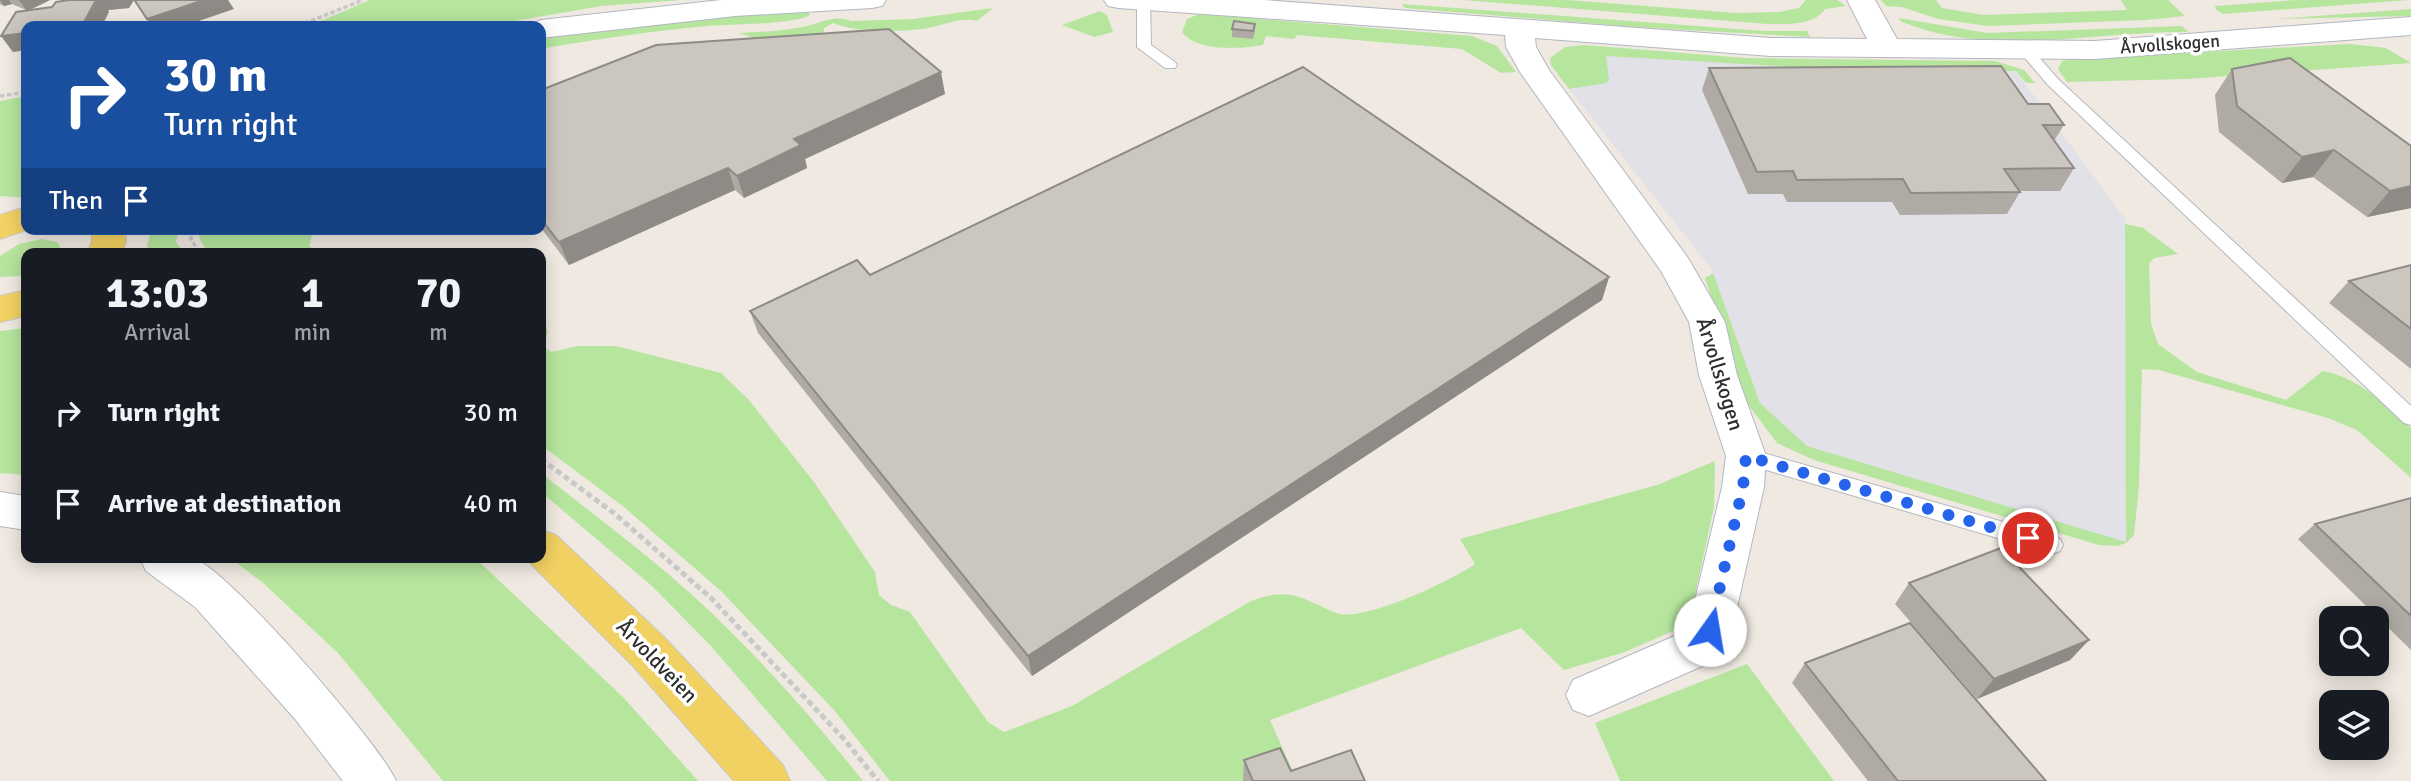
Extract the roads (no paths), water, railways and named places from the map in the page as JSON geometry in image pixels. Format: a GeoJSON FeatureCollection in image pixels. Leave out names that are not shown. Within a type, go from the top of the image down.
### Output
{"type":"FeatureCollection","features":[{"type":"Feature","properties":{"kind":"main road"},"geometry":{"type":"LineString","coordinates":[[0,214],[21,217]]}},
{"type":"Feature","properties":{"kind":"main road"},"geometry":{"type":"LineString","coordinates":[[0,228],[21,220]]}},
{"type":"Feature","properties":{"kind":"main road","name":"Årvoldveien"},"geometry":{"type":"LineString","coordinates":[[546,552],[649,652],[766,781]]}},
{"type":"Feature","properties":{"kind":"street"},"geometry":{"type":"LineString","coordinates":[[546,28],[735,7],[872,0]]}},
{"type":"Feature","properties":{"kind":"street"},"geometry":{"type":"LineString","coordinates":[[1861,0],[1887,49]]}},
{"type":"Feature","properties":{"kind":"street","name":"Årvollskogen"},"geometry":{"type":"LineString","coordinates":[[1131,1],[1771,47],[2095,50],[2411,26]]}},
{"type":"Feature","properties":{"kind":"street","name":"Årvollskogen"},"geometry":{"type":"LineString","coordinates":[[1519,29],[1521,47],[1535,72],[1676,266],[1707,322],[1718,375],[1746,456],[1743,487],[1710,630],[1693,649],[1589,695]]}},
{"type":"Feature","properties":{"kind":"street"},"geometry":{"type":"LineString","coordinates":[[0,509],[21,512]]}},
{"type":"Feature","properties":{"kind":"street"},"geometry":{"type":"LineString","coordinates":[[168,563],[210,594],[312,704],[372,781]]}},
{"type":"Feature","properties":{"kind":"lane"},"geometry":{"type":"LineString","coordinates":[[1131,1],[1144,47],[1170,65]]}},
{"type":"Feature","properties":{"kind":"lane"},"geometry":{"type":"LineString","coordinates":[[2026,51],[2053,82],[2411,418]]}},
{"type":"Feature","properties":{"kind":"lane"},"geometry":{"type":"LineString","coordinates":[[1746,456],[2052,545]]}}]}
